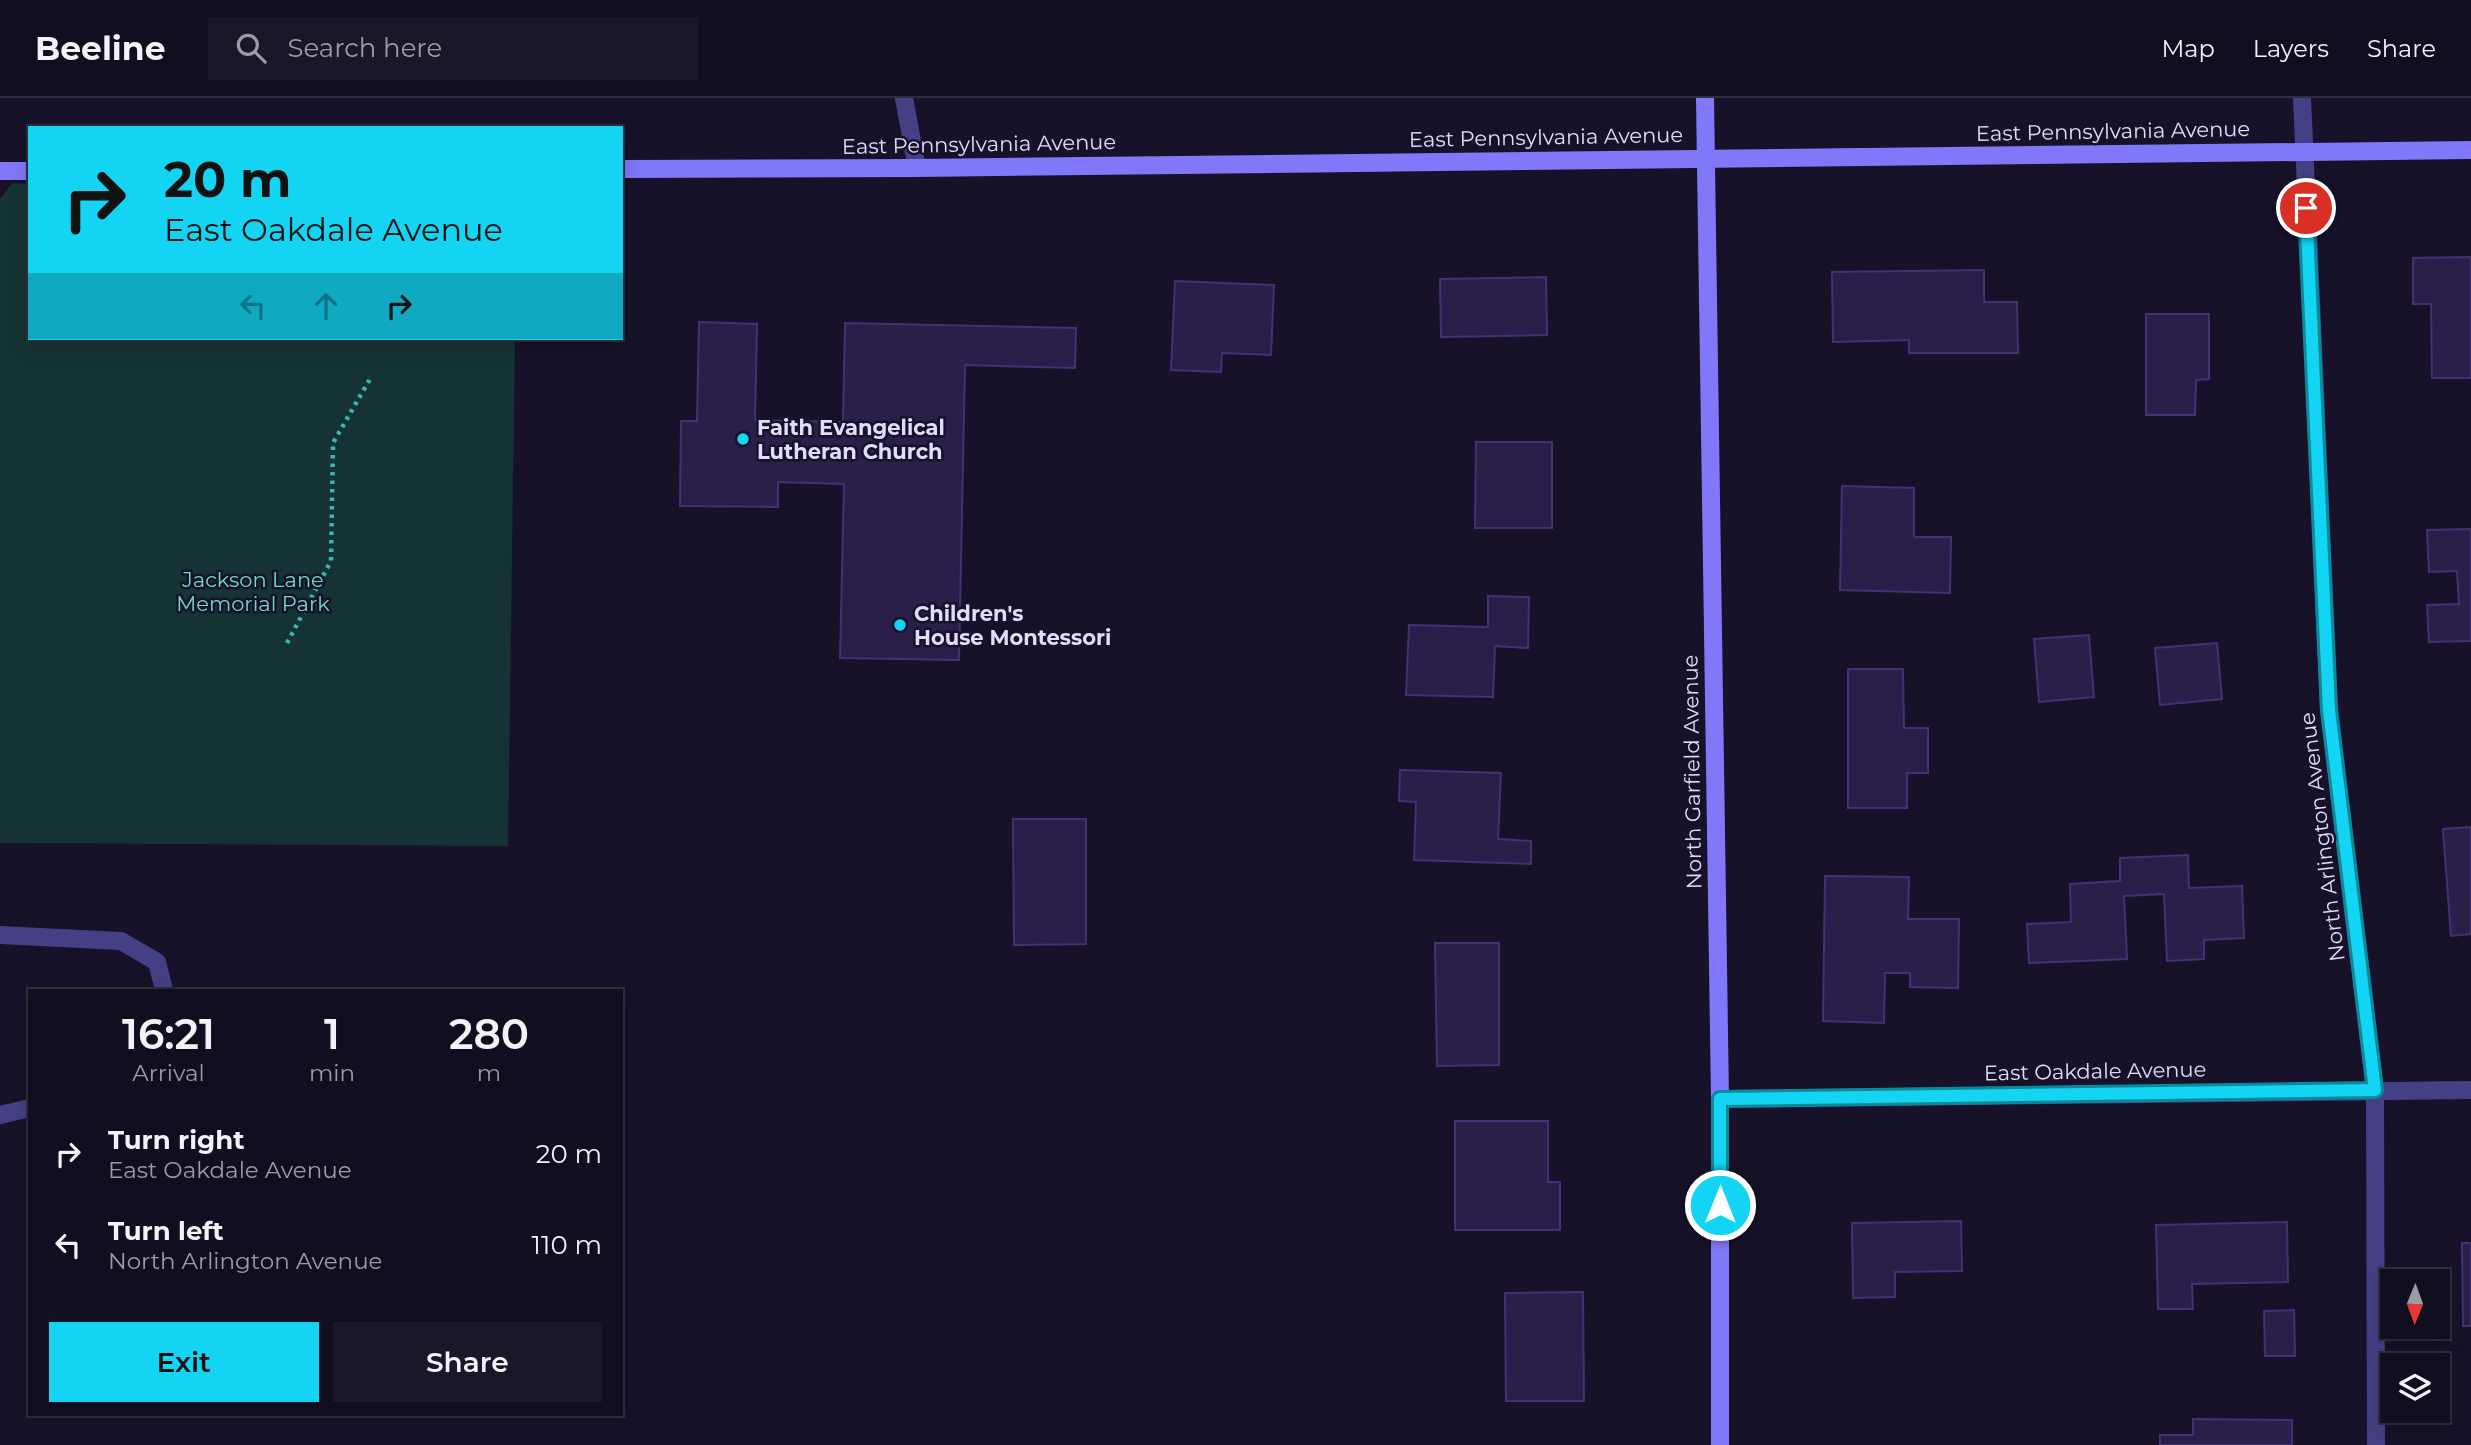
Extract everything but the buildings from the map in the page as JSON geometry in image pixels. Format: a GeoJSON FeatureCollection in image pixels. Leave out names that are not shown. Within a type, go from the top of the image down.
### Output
{"type":"FeatureCollection","features":[{"type":"Feature","properties":{"kind":"street"},"geometry":{"type":"LineString","coordinates":[[904,98],[917,168]]}},
{"type":"Feature","properties":{"kind":"street","name":"North Garfield Avenue"},"geometry":{"type":"LineString","coordinates":[[1704,98],[1720,1099],[1720,1445]]}},
{"type":"Feature","properties":{"kind":"street","name":"North Arlington Avenue"},"geometry":{"type":"LineString","coordinates":[[2302,98],[2329,710],[2375,1090],[2376,1445]]}},
{"type":"Feature","properties":{"kind":"street","name":"East Pennsylvania Avenue"},"geometry":{"type":"LineString","coordinates":[[623,169],[2471,150]]}},
{"type":"Feature","properties":{"kind":"street"},"geometry":{"type":"LineString","coordinates":[[0,171],[28,171]]}},
{"type":"Feature","properties":{"kind":"street"},"geometry":{"type":"LineString","coordinates":[[0,935],[121,942],[157,962],[164,989]]}},
{"type":"Feature","properties":{"kind":"street","name":"East Oakdale Avenue"},"geometry":{"type":"LineString","coordinates":[[1720,1099],[2471,1090]]}},
{"type":"Feature","properties":{"kind":"street"},"geometry":{"type":"LineString","coordinates":[[0,1115],[28,1108]]}},
{"type":"Feature","properties":{"kind":"path"},"geometry":{"type":"LineString","coordinates":[[287,643],[331,561],[333,443],[370,379]]}},
{"type":"Feature","properties":{"kind":"green space","name":"Jackson Lane Memorial Park"},"geometry":{"type":"Polygon","coordinates":[[[12,183],[28,184],[28,340],[515,340],[508,846],[0,843],[0,199],[12,183]]]}},
{"type":"Feature","properties":{"kind":"place","name":"Faith Evangelical Lutheran Church"},"geometry":{"type":"Point","coordinates":[743,439]}},
{"type":"Feature","properties":{"kind":"place","name":"Children's House Montessori"},"geometry":{"type":"Point","coordinates":[900,625]}},
{"type":"Feature","properties":{"kind":"route"},"geometry":{"type":"LineString","coordinates":[[1720,1205],[1720,1099],[2375,1090],[2329,710],[2306,208]]}}]}
